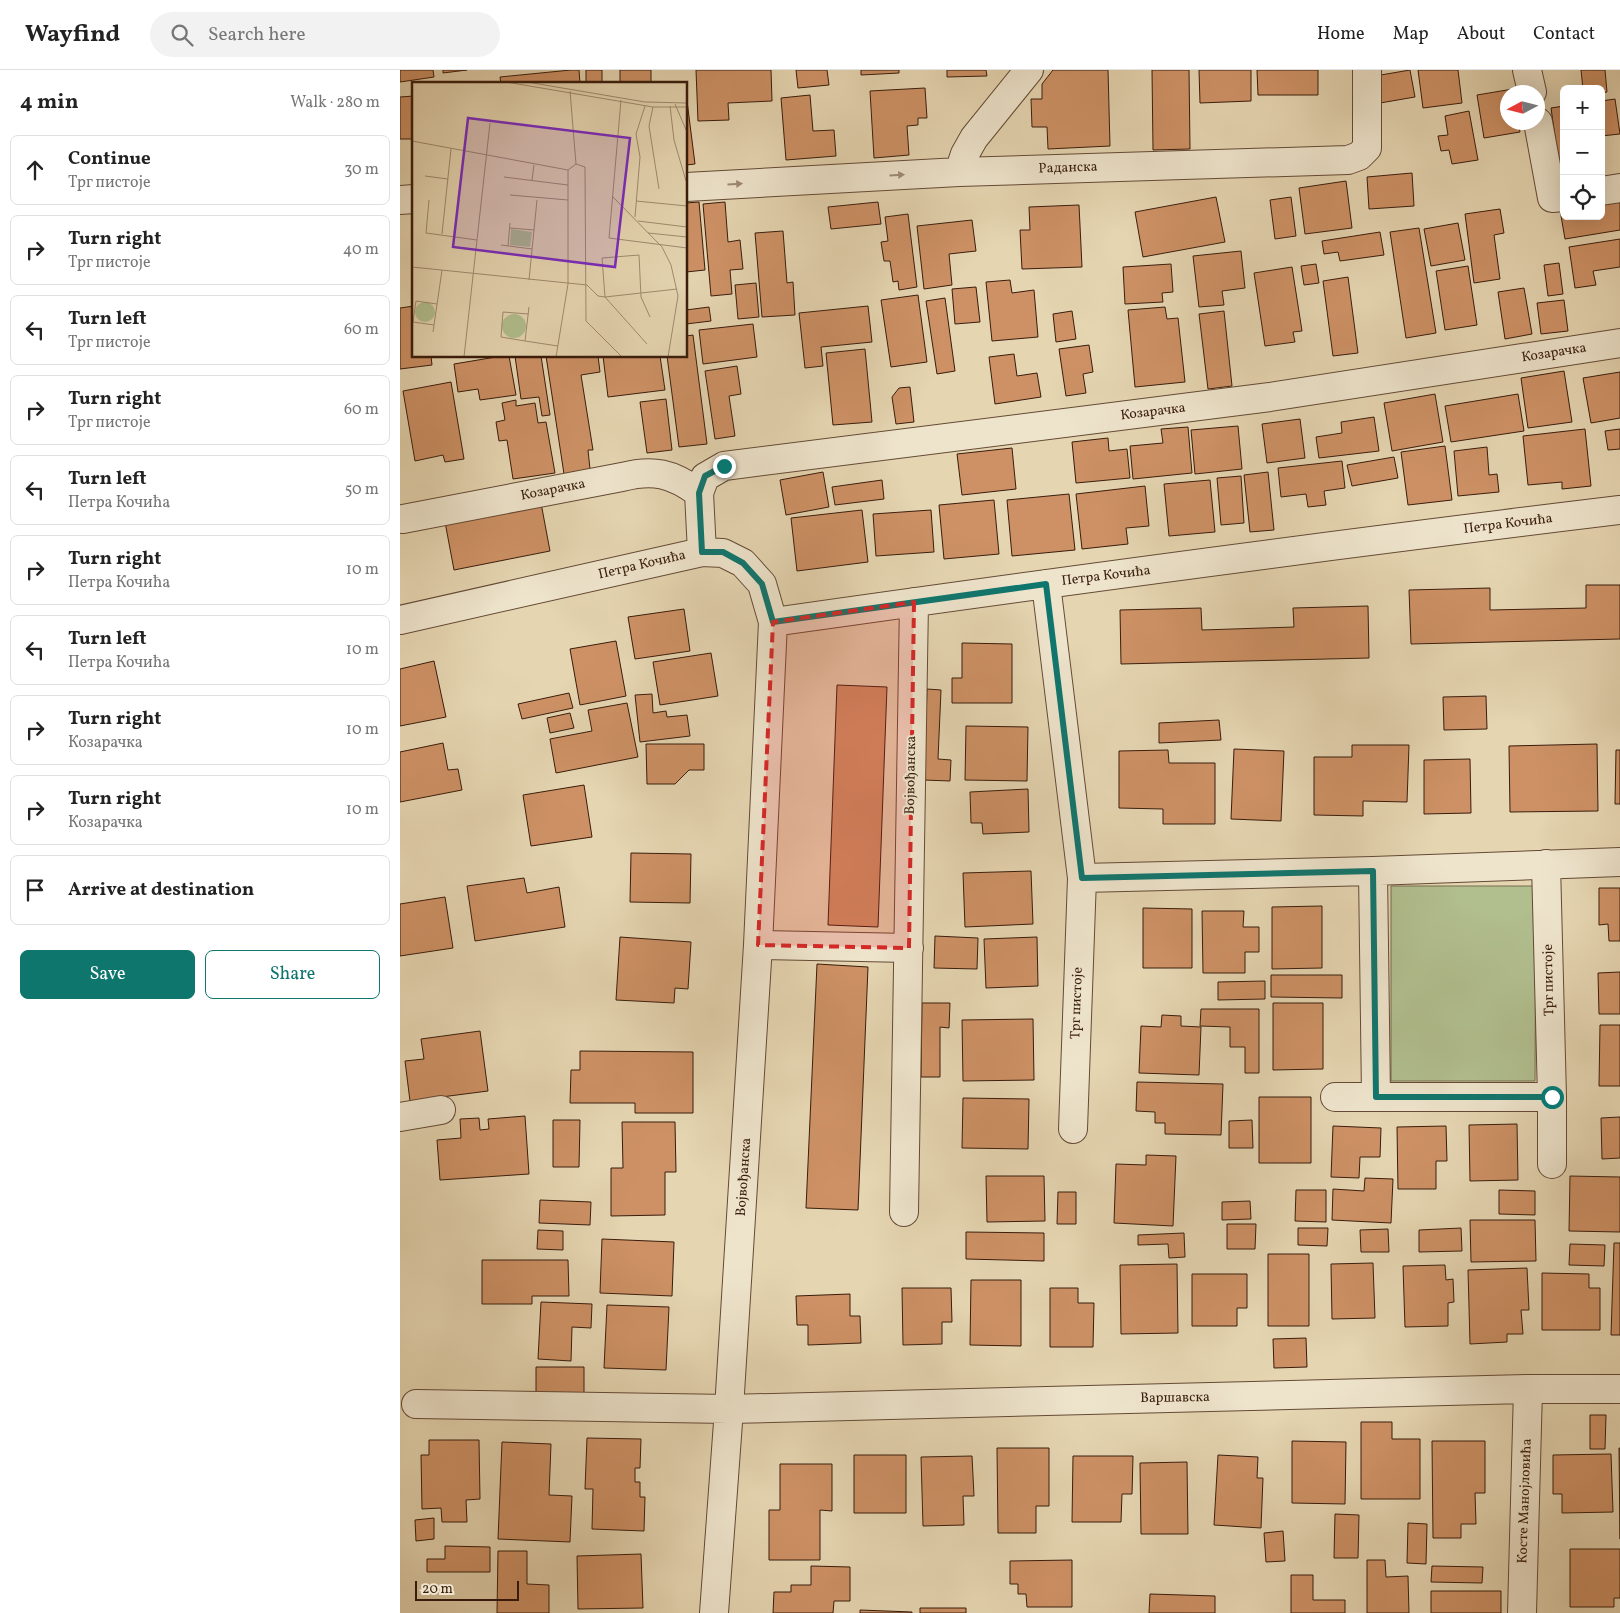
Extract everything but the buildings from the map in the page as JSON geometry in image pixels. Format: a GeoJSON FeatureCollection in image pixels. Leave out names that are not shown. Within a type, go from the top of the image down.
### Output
{"type":"FeatureCollection","features":[{"type":"Feature","properties":{"kind":"street"},"geometry":{"type":"LineString","coordinates":[[959,172],[974,138],[1029,70]]}},
{"type":"Feature","properties":{"kind":"street","name":"Раданска"},"geometry":{"type":"LineString","coordinates":[[688,187],[959,172],[1348,160],[1360,156],[1367,148],[1367,70]]}},
{"type":"Feature","properties":{"kind":"street"},"geometry":{"type":"LineString","coordinates":[[1527,70],[1530,85]]}},
{"type":"Feature","properties":{"kind":"street"},"geometry":{"type":"LineString","coordinates":[[1539,130],[1552,198],[1560,197]]}},
{"type":"Feature","properties":{"kind":"street"},"geometry":{"type":"LineString","coordinates":[[1605,190],[1620,188]]}},
{"type":"Feature","properties":{"kind":"street","name":"Козарачка"},"geometry":{"type":"LineString","coordinates":[[403,519],[622,478],[638,473],[670,476],[685,483],[699,493],[705,476],[724,466],[1270,398],[1620,343]]}},
{"type":"Feature","properties":{"kind":"street"},"geometry":{"type":"LineString","coordinates":[[699,493],[702,552]]}},
{"type":"Feature","properties":{"kind":"street","name":"Петра Кочића"},"geometry":{"type":"LineString","coordinates":[[400,620],[702,552],[723,552],[743,563],[762,584],[773,622],[1046,584],[1620,510]]}},
{"type":"Feature","properties":{"kind":"street","name":"Трг пистоје"},"geometry":{"type":"LineString","coordinates":[[1046,584],[1082,878],[1073,1129]]}},
{"type":"Feature","properties":{"kind":"street","name":"Војвођанска"},"geometry":{"type":"LineString","coordinates":[[904,1212],[914,602]]}},
{"type":"Feature","properties":{"kind":"street","name":"Војвођанска"},"geometry":{"type":"LineString","coordinates":[[714,1613],[729,1409],[758,945],[773,622]]}},
{"type":"Feature","properties":{"kind":"street"},"geometry":{"type":"LineString","coordinates":[[1082,878],[1373,871],[1620,862]]}},
{"type":"Feature","properties":{"kind":"street","name":"Трг пистоје"},"geometry":{"type":"LineString","coordinates":[[1546,864],[1552,1164]]}},
{"type":"Feature","properties":{"kind":"street"},"geometry":{"type":"LineString","coordinates":[[1373,871],[1376,1097]]}},
{"type":"Feature","properties":{"kind":"street"},"geometry":{"type":"LineString","coordinates":[[758,945],[909,948]]}},
{"type":"Feature","properties":{"kind":"street"},"geometry":{"type":"LineString","coordinates":[[1335,1097],[1552,1097]]}},
{"type":"Feature","properties":{"kind":"street"},"geometry":{"type":"LineString","coordinates":[[400,1117],[441,1110]]}},
{"type":"Feature","properties":{"kind":"street","name":"Варшавска"},"geometry":{"type":"LineString","coordinates":[[729,1409],[1528,1389],[1620,1389]]}},
{"type":"Feature","properties":{"kind":"street","name":"Косте Манојловића"},"geometry":{"type":"LineString","coordinates":[[1522,1613],[1528,1389]]}},
{"type":"Feature","properties":{"kind":"street"},"geometry":{"type":"LineString","coordinates":[[416,1404],[729,1409]]}},
{"type":"Feature","properties":{"kind":"highlighted area"},"geometry":{"type":"Polygon","coordinates":[[[914,602],[909,948],[758,945],[773,622],[914,602]]]}},
{"type":"Feature","properties":{"kind":"green space"},"geometry":{"type":"Polygon","coordinates":[[[1391,886],[1536,886],[1535,1081],[1391,1081],[1391,886]]]}},
{"type":"Feature","properties":{"kind":"route"},"geometry":{"type":"LineString","coordinates":[[724,466],[705,476],[699,493],[702,552],[723,552],[743,563],[762,584],[773,622],[1046,584],[1082,878],[1373,871],[1376,1097],[1552,1097]]}}]}
